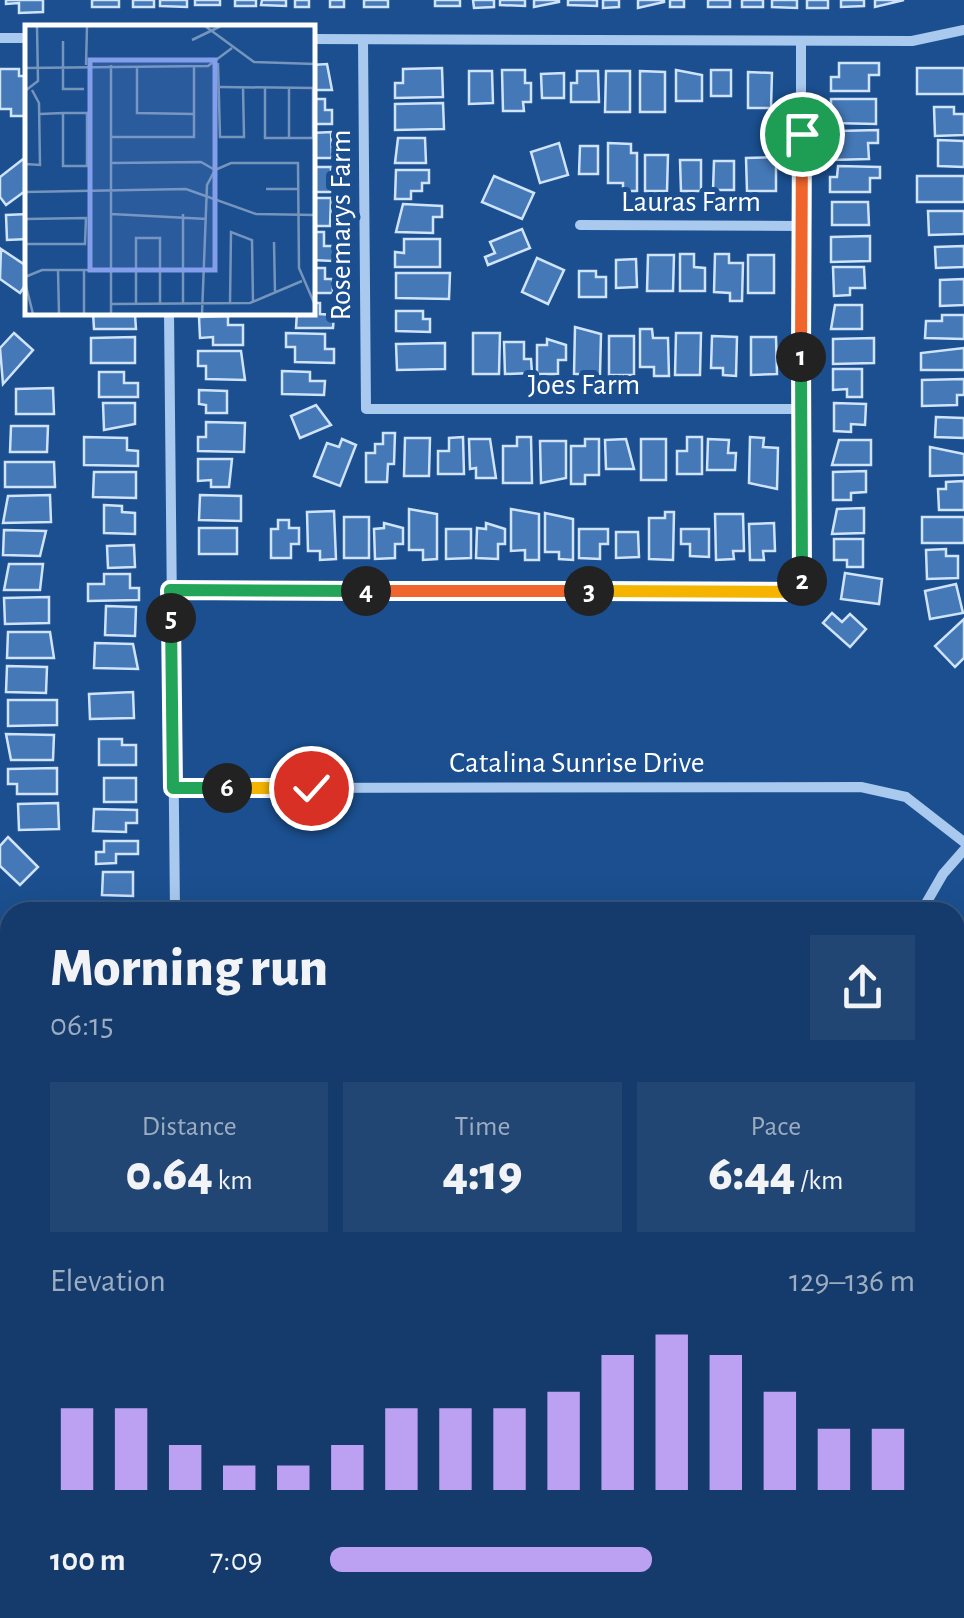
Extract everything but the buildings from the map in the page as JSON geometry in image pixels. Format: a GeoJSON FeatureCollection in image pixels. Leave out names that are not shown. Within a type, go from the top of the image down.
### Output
{"type":"FeatureCollection","features":[{"type":"Feature","properties":{"kind":"street"},"geometry":{"type":"LineString","coordinates":[[315,40],[912,42],[964,30]]}},
{"type":"Feature","properties":{"kind":"street","name":"Rosemarys Farm"},"geometry":{"type":"LineString","coordinates":[[363,40],[366,409]]}},
{"type":"Feature","properties":{"kind":"street"},"geometry":{"type":"LineString","coordinates":[[170,590],[802,592],[802,42]]}},
{"type":"Feature","properties":{"kind":"street","name":"Lauras Farm"},"geometry":{"type":"LineString","coordinates":[[580,226],[801,226]]}},
{"type":"Feature","properties":{"kind":"street"},"geometry":{"type":"LineString","coordinates":[[168,315],[175,902]]}},
{"type":"Feature","properties":{"kind":"street","name":"Joes Farm"},"geometry":{"type":"LineString","coordinates":[[366,409],[801,410]]}},
{"type":"Feature","properties":{"kind":"street","name":"Catalina Sunrise Drive"},"geometry":{"type":"LineString","coordinates":[[173,788],[861,787],[906,797],[964,842]]}},
{"type":"Feature","properties":{"kind":"street"},"geometry":{"type":"LineString","coordinates":[[926,902],[964,850]]}},
{"type":"Feature","properties":{"kind":"route"},"geometry":{"type":"LineString","coordinates":[[311,788],[173,788],[170,590],[802,592],[802,134]]}}]}
